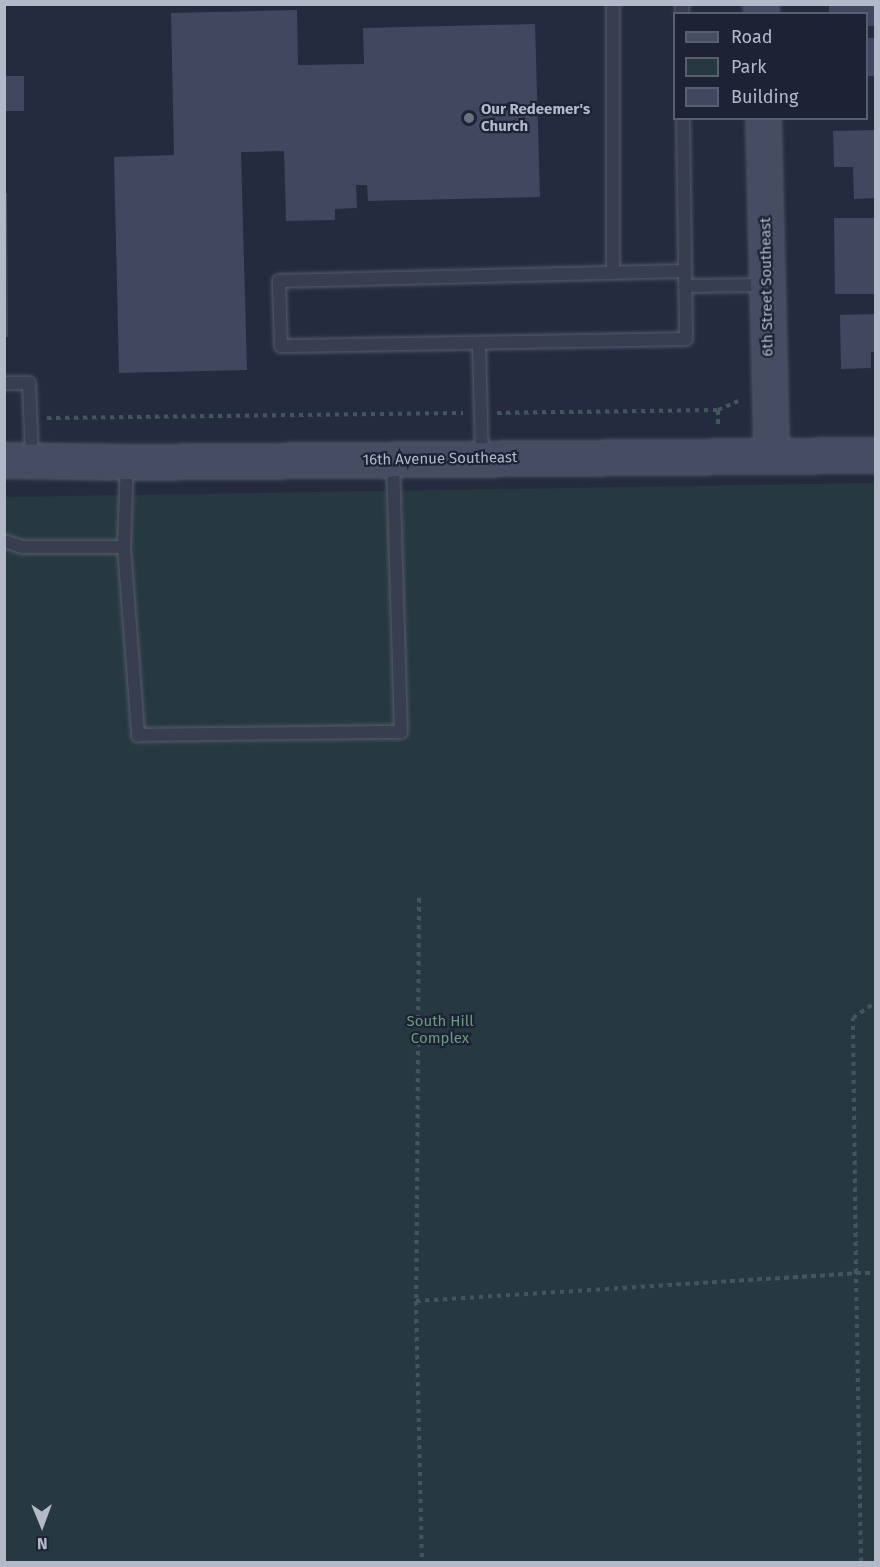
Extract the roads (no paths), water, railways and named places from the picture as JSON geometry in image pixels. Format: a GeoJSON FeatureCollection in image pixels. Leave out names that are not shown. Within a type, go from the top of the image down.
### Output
{"type":"FeatureCollection","features":[{"type":"Feature","properties":{"kind":"street","name":"6th Street Southeast"},"geometry":{"type":"LineString","coordinates":[[763,120],[771,456]]}},
{"type":"Feature","properties":{"kind":"street","name":"16th Avenue Southeast"},"geometry":{"type":"LineString","coordinates":[[18,461],[127,462],[876,454]]}},
{"type":"Feature","properties":{"kind":"lane"},"geometry":{"type":"LineString","coordinates":[[613,272],[614,4]]}},
{"type":"Feature","properties":{"kind":"lane"},"geometry":{"type":"LineString","coordinates":[[683,120],[686,339],[281,346],[279,281],[685,271]]}},
{"type":"Feature","properties":{"kind":"lane"},"geometry":{"type":"LineString","coordinates":[[685,286],[767,285]]}},
{"type":"Feature","properties":{"kind":"lane"},"geometry":{"type":"LineString","coordinates":[[479,343],[482,458]]}},
{"type":"Feature","properties":{"kind":"lane"},"geometry":{"type":"LineString","coordinates":[[4,383],[29,383],[31,418],[18,461]]}},
{"type":"Feature","properties":{"kind":"lane"},"geometry":{"type":"LineString","coordinates":[[127,462],[124,547],[138,735],[401,732],[393,459]]}},
{"type":"Feature","properties":{"kind":"lane"},"geometry":{"type":"LineString","coordinates":[[4,541],[23,547],[124,547]]}},
{"type":"Feature","properties":{"kind":"place","name":"Our Redeemer's Church"},"geometry":{"type":"Point","coordinates":[469,118]}},
{"type":"Feature","properties":{"kind":"park label","name":"South Hill Complex"},"geometry":{"type":"Point","coordinates":[440,1030]}}]}
